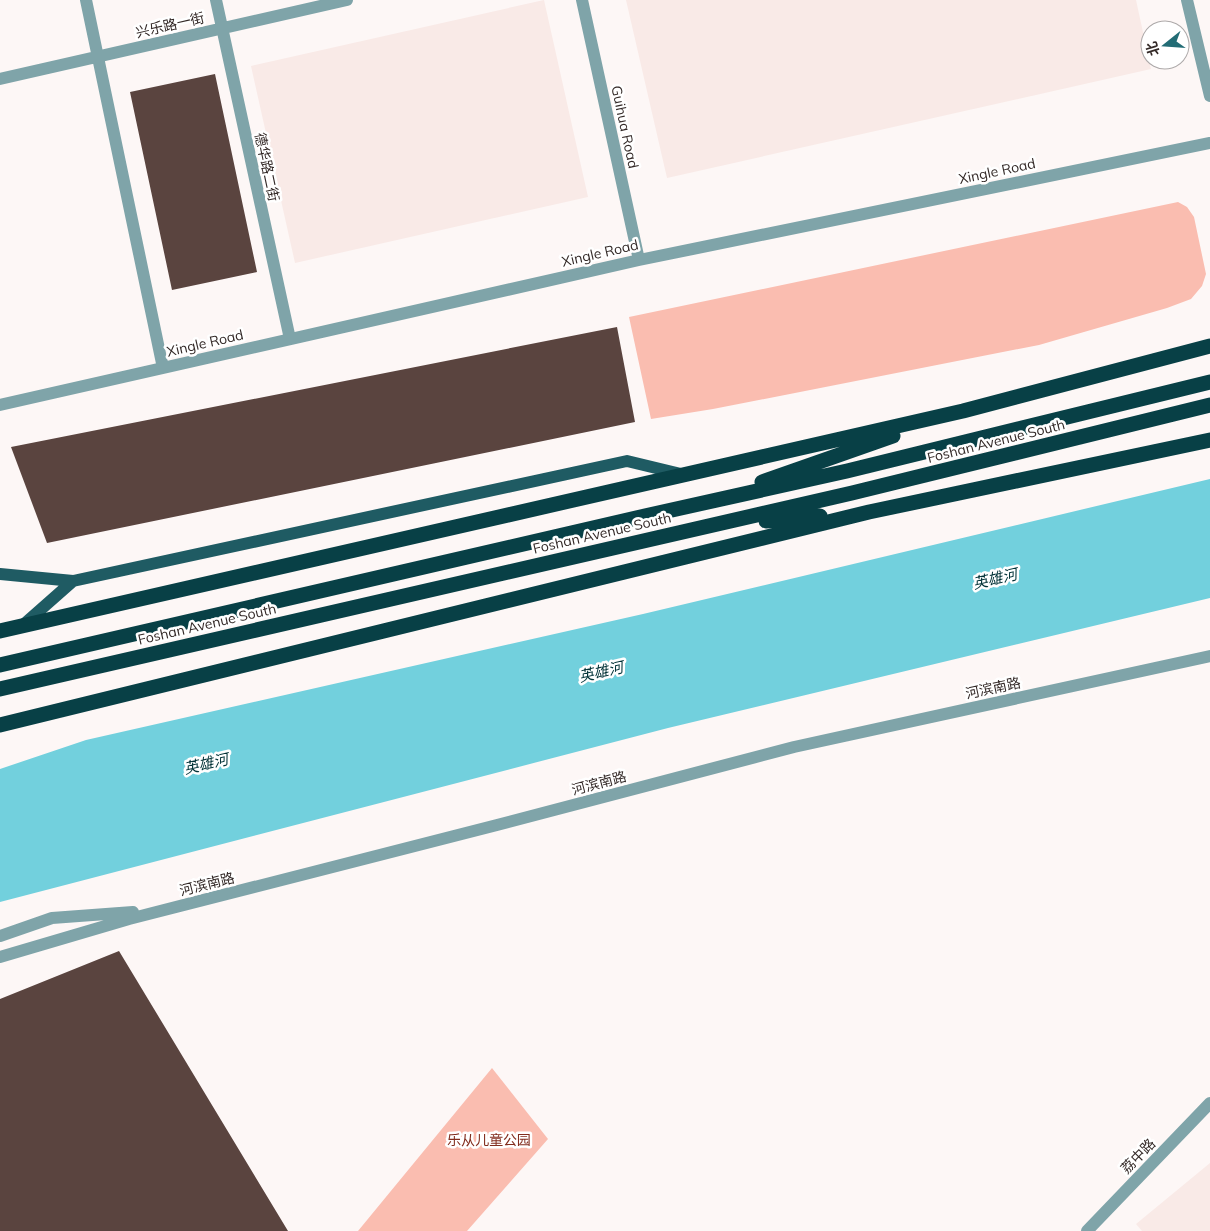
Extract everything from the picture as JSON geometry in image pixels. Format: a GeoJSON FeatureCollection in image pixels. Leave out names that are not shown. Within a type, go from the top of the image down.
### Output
{"type":"FeatureCollection","features":[{"type":"Feature","properties":{"kind":"highway"},"geometry":{"type":"LineString","coordinates":[[0,631],[963,411],[1210,346]]}},
{"type":"Feature","properties":{"kind":"highway","name":"Foshan Avenue South"},"geometry":{"type":"LineString","coordinates":[[0,665],[847,471],[1210,382]]}},
{"type":"Feature","properties":{"kind":"highway","name":"Foshan Avenue South"},"geometry":{"type":"LineString","coordinates":[[0,689],[641,540],[852,493],[1210,405]]}},
{"type":"Feature","properties":{"kind":"highway"},"geometry":{"type":"LineString","coordinates":[[693,506],[963,411]]}},
{"type":"Feature","properties":{"kind":"highway"},"geometry":{"type":"LineString","coordinates":[[0,725],[869,512],[1210,440]]}},
{"type":"Feature","properties":{"kind":"highway"},"geometry":{"type":"LineString","coordinates":[[707,526],[869,512]]}},
{"type":"Feature","properties":{"kind":"main road"},"geometry":{"type":"LineString","coordinates":[[0,572],[73,581],[627,461],[685,475]]}},
{"type":"Feature","properties":{"kind":"main road"},"geometry":{"type":"LineString","coordinates":[[22,626],[73,581]]}},
{"type":"Feature","properties":{"kind":"street"},"geometry":{"type":"LineString","coordinates":[[86,0],[163,368]]}},
{"type":"Feature","properties":{"kind":"street","name":"德华路二街"},"geometry":{"type":"LineString","coordinates":[[216,0],[290,340]]}},
{"type":"Feature","properties":{"kind":"street","name":"兴乐路一街"},"geometry":{"type":"LineString","coordinates":[[0,79],[346,0]]}},
{"type":"Feature","properties":{"kind":"street","name":"Guihua Road"},"geometry":{"type":"LineString","coordinates":[[582,0],[639,260]]}},
{"type":"Feature","properties":{"kind":"street"},"geometry":{"type":"LineString","coordinates":[[1187,0],[1210,96]]}},
{"type":"Feature","properties":{"kind":"street","name":"Xingle Road"},"geometry":{"type":"LineString","coordinates":[[0,406],[639,260],[1210,143]]}},
{"type":"Feature","properties":{"kind":"street","name":"河滨南路"},"geometry":{"type":"LineString","coordinates":[[0,957],[165,910],[488,828],[794,747],[1210,656]]}},
{"type":"Feature","properties":{"kind":"street"},"geometry":{"type":"LineString","coordinates":[[0,936],[52,918],[165,910]]}},
{"type":"Feature","properties":{"kind":"street","name":"荔中路"},"geometry":{"type":"LineString","coordinates":[[1087,1231],[1210,1103]]}},
{"type":"Feature","properties":{"kind":"shaded area"},"geometry":{"type":"Polygon","coordinates":[[[544,0],[588,197],[295,263],[251,66],[544,0]]]}},
{"type":"Feature","properties":{"kind":"shaded area"},"geometry":{"type":"Polygon","coordinates":[[[626,0],[1136,0],[1140,20],[1140,70],[1147,70],[667,178],[626,0]]]}},
{"type":"Feature","properties":{"kind":"shaded area"},"geometry":{"type":"Polygon","coordinates":[[[1210,1163],[1210,1231],[1142,1231],[1136,1224],[1210,1163]]]}},
{"type":"Feature","properties":{"kind":"green space"},"geometry":{"type":"Polygon","coordinates":[[[1178,202],[1187,207],[1194,217],[1206,274],[1202,286],[1191,299],[1167,308],[1039,345],[713,409],[651,419],[629,317],[1178,202]]]}},
{"type":"Feature","properties":{"kind":"green space","name":"乐从儿童公园"},"geometry":{"type":"Polygon","coordinates":[[[492,1068],[548,1139],[467,1231],[358,1231],[492,1068]]]}},
{"type":"Feature","properties":{"kind":"water","name":"英雄河"},"geometry":{"type":"Polygon","coordinates":[[[1210,479],[1210,598],[668,728],[0,902],[0,769],[86,740],[643,614],[1210,479]]]}},
{"type":"Feature","properties":{"kind":"building"},"geometry":{"type":"Polygon","coordinates":[[[215,74],[257,272],[172,290],[130,92],[215,74]]]}},
{"type":"Feature","properties":{"kind":"building"},"geometry":{"type":"Polygon","coordinates":[[[617,327],[635,422],[47,543],[11,447],[617,327]]]}},
{"type":"Feature","properties":{"kind":"building"},"geometry":{"type":"Polygon","coordinates":[[[119,951],[288,1231],[0,1231],[0,999],[119,951]]]}}]}
